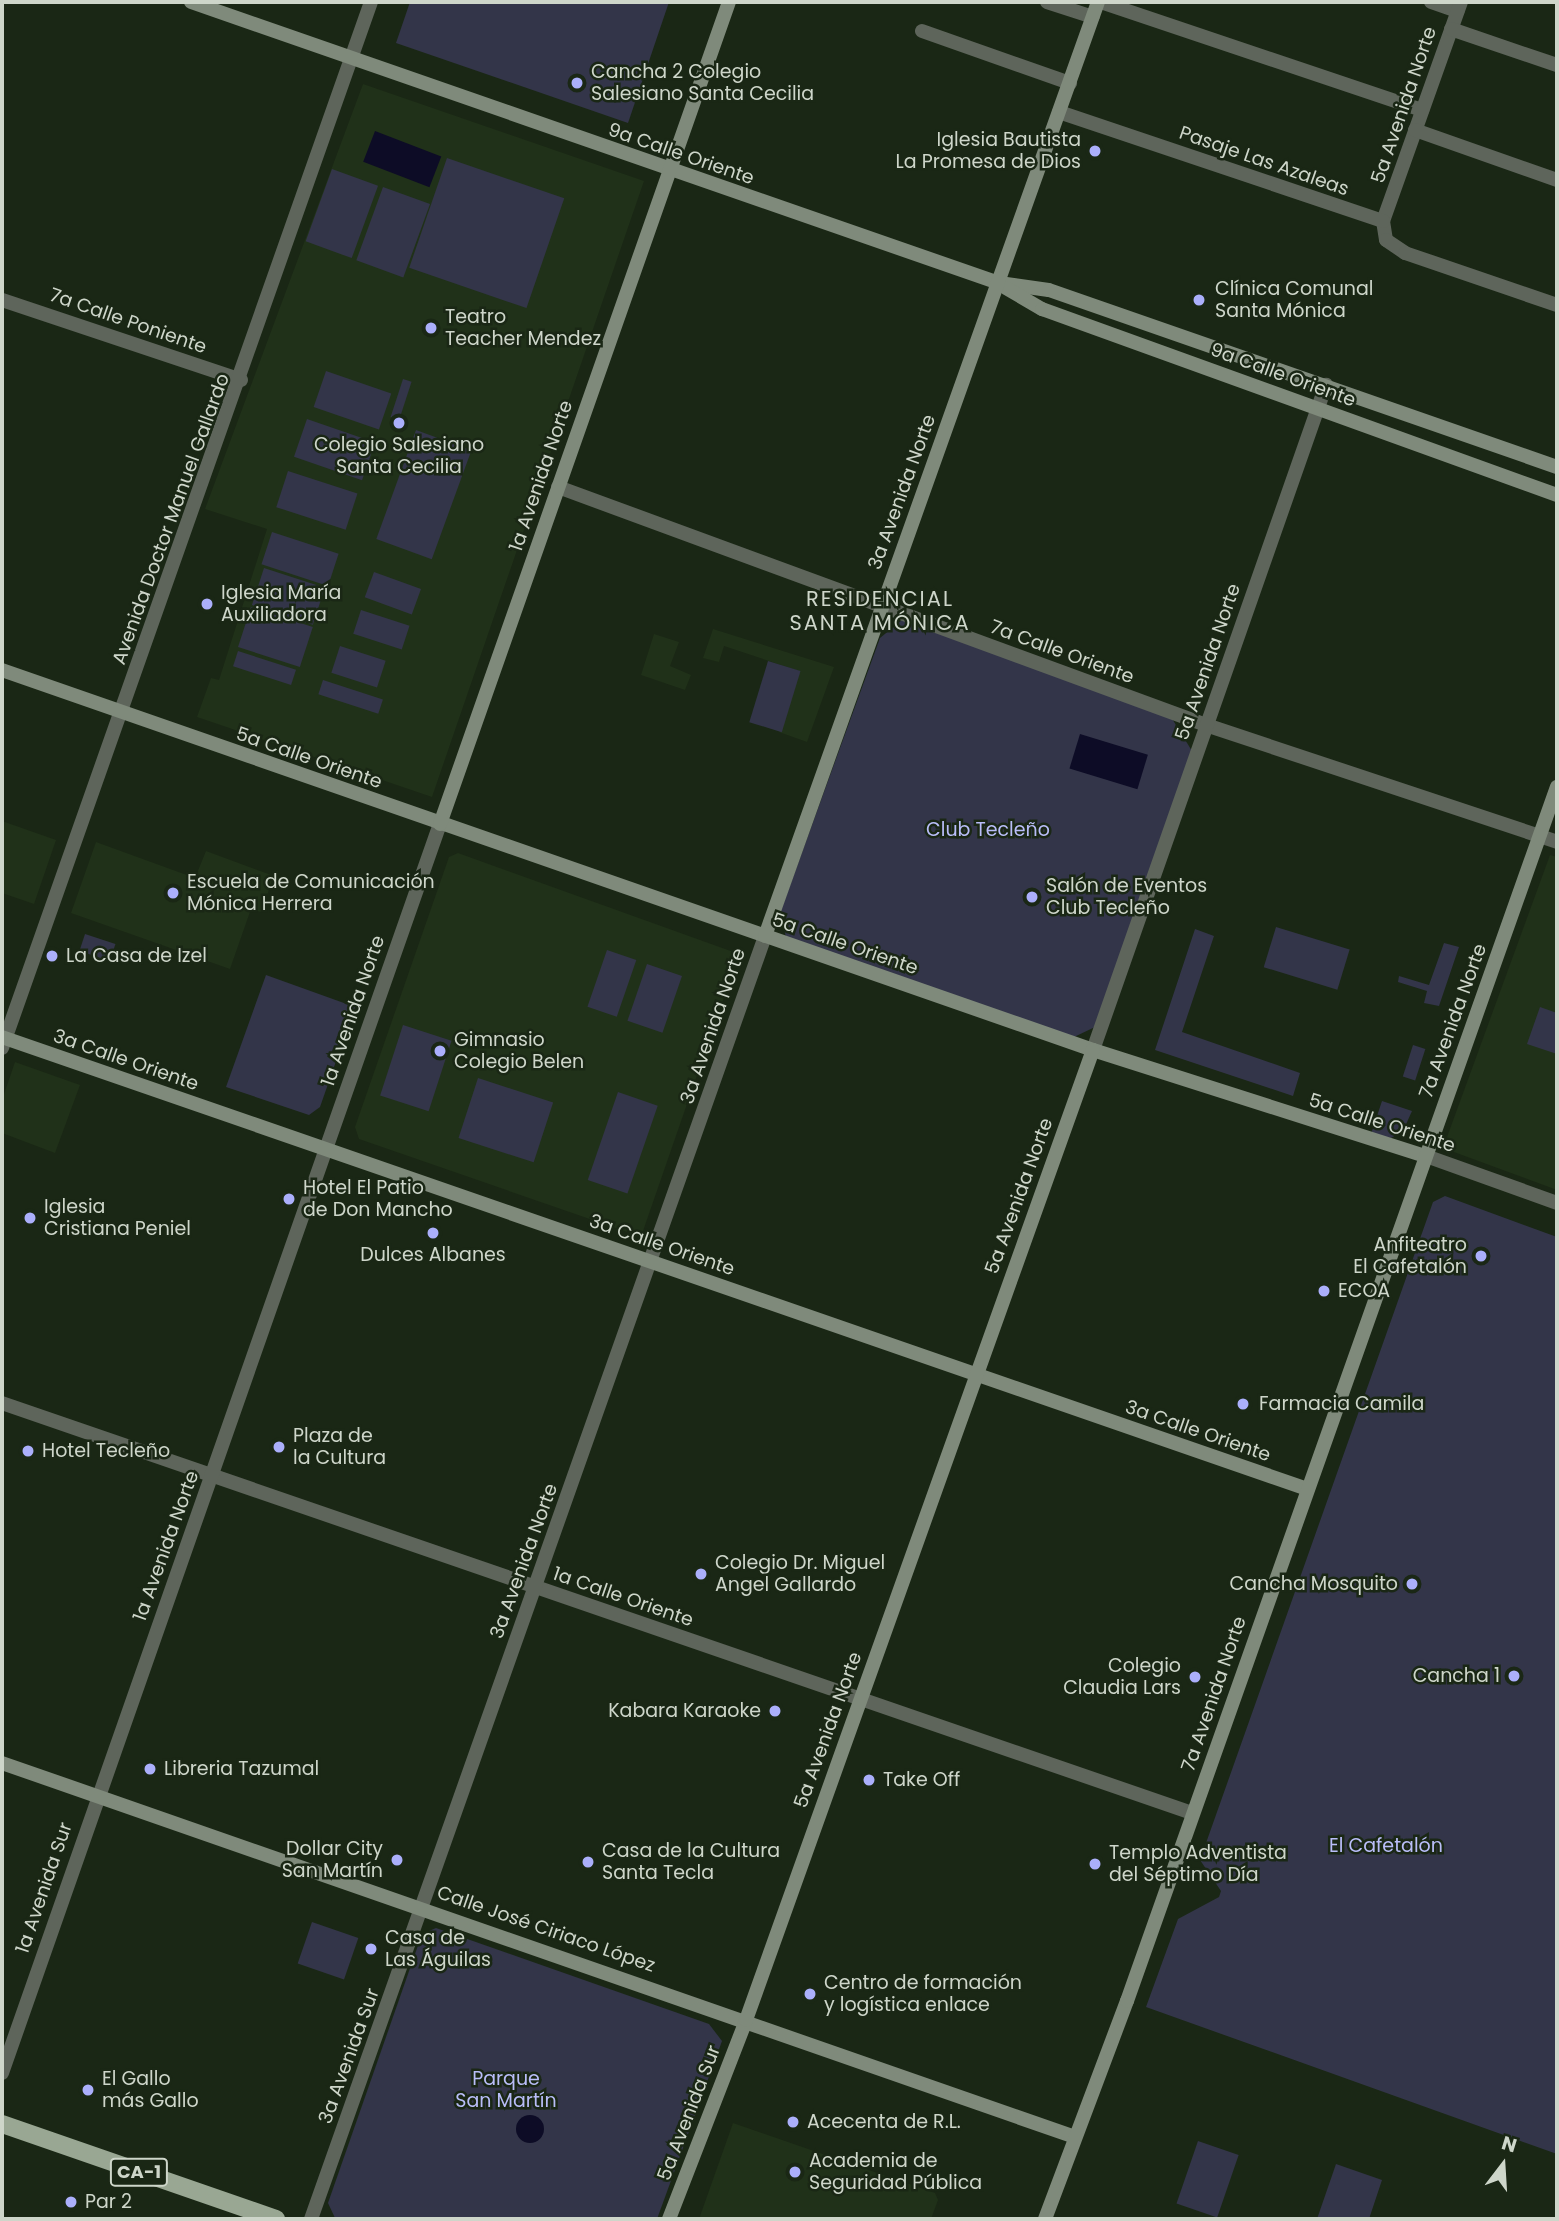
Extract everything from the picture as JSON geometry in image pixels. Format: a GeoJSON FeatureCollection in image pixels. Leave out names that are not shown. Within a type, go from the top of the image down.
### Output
{"type":"FeatureCollection","features":[{"type":"Feature","properties":{"kind":"main road","name":"CA-1"},"geometry":{"type":"LineString","coordinates":[[2,2124],[276,2219]]}},
{"type":"Feature","properties":{"kind":"street","name":"9a Calle Oriente"},"geometry":{"type":"LineString","coordinates":[[191,2],[999,283],[1049,290],[1557,467]]}},
{"type":"Feature","properties":{"kind":"street","name":"Avenida Doctor Manuel Gallardo"},"geometry":{"type":"LineString","coordinates":[[3,1041],[241,380],[371,2]]}},
{"type":"Feature","properties":{"kind":"street","name":"1a Avenida Norte"},"geometry":{"type":"LineString","coordinates":[[96,1795],[212,1475],[729,2]]}},
{"type":"Feature","properties":{"kind":"street"},"geometry":{"type":"LineString","coordinates":[[1047,2],[1093,18]]}},
{"type":"Feature","properties":{"kind":"street"},"geometry":{"type":"LineString","coordinates":[[1100,2],[1422,110]]}},
{"type":"Feature","properties":{"kind":"street","name":"3a Avenida Norte"},"geometry":{"type":"LineString","coordinates":[[421,1906],[881,605],[1100,2]]}},
{"type":"Feature","properties":{"kind":"street"},"geometry":{"type":"LineString","coordinates":[[1431,2],[1459,7]]}},
{"type":"Feature","properties":{"kind":"street","name":"5a Avenida Norte"},"geometry":{"type":"LineString","coordinates":[[1383,221],[1459,7]]}},
{"type":"Feature","properties":{"kind":"street"},"geometry":{"type":"LineString","coordinates":[[1451,29],[1557,65]]}},
{"type":"Feature","properties":{"kind":"street"},"geometry":{"type":"LineString","coordinates":[[922,31],[1070,83]]}},
{"type":"Feature","properties":{"kind":"street","name":"Pasaje Las Azaleas"},"geometry":{"type":"LineString","coordinates":[[1059,112],[1383,221]]}},
{"type":"Feature","properties":{"kind":"street"},"geometry":{"type":"LineString","coordinates":[[1415,130],[1557,180]]}},
{"type":"Feature","properties":{"kind":"street"},"geometry":{"type":"LineString","coordinates":[[1383,221],[1386,240],[1405,253],[1557,305]]}},
{"type":"Feature","properties":{"kind":"street","name":"9a Calle Oriente"},"geometry":{"type":"LineString","coordinates":[[999,283],[1042,309],[1557,495]]}},
{"type":"Feature","properties":{"kind":"street","name":"7a Calle Poniente"},"geometry":{"type":"LineString","coordinates":[[2,300],[241,380]]}},
{"type":"Feature","properties":{"kind":"street","name":"5a Avenida Norte"},"geometry":{"type":"LineString","coordinates":[[746,2020],[1093,1050],[1326,385]]}},
{"type":"Feature","properties":{"kind":"street","name":"7a Calle Oriente"},"geometry":{"type":"LineString","coordinates":[[558,486],[1206,725],[1557,842]]}},
{"type":"Feature","properties":{"kind":"street","name":"5a Calle Oriente"},"geometry":{"type":"LineString","coordinates":[[2,670],[1093,1050],[1426,1156],[1557,1203]]}},
{"type":"Feature","properties":{"kind":"street","name":"7a Avenida Norte"},"geometry":{"type":"LineString","coordinates":[[1045,2219],[1557,787]]}},
{"type":"Feature","properties":{"kind":"street","name":"3a Calle Oriente"},"geometry":{"type":"LineString","coordinates":[[3,1041],[325,1149],[1307,1489]]}},
{"type":"Feature","properties":{"kind":"street","name":"1a Calle Oriente"},"geometry":{"type":"LineString","coordinates":[[2,1403],[1192,1813]]}},
{"type":"Feature","properties":{"kind":"street","name":"Calle José Ciriaco López"},"geometry":{"type":"LineString","coordinates":[[2,1763],[421,1906],[1075,2137]]}},
{"type":"Feature","properties":{"kind":"street","name":"1a Avenida Sur"},"geometry":{"type":"LineString","coordinates":[[2,2073],[96,1795]]}},
{"type":"Feature","properties":{"kind":"street","name":"3a Avenida Sur"},"geometry":{"type":"LineString","coordinates":[[311,2219],[421,1906]]}},
{"type":"Feature","properties":{"kind":"street","name":"5a Avenida Sur"},"geometry":{"type":"LineString","coordinates":[[669,2219],[746,2020]]}},
{"type":"Feature","properties":{"kind":"shaded area","name":"Colegio Salesiano Santa Cecilia"},"geometry":{"type":"Polygon","coordinates":[[[363,84],[644,181],[432,797],[197,717],[211,678],[219,680],[267,529],[205,509],[363,84]]]}},
{"type":"Feature","properties":{"kind":"shaded area"},"geometry":{"type":"Polygon","coordinates":[[[375,131],[441,156],[429,187],[363,162],[375,131]]]}},
{"type":"Feature","properties":{"kind":"shaded area"},"geometry":{"type":"Polygon","coordinates":[[[713,629],[834,667],[807,742],[779,732],[799,671],[724,646],[719,662],[703,658],[713,629]]]}},
{"type":"Feature","properties":{"kind":"shaded area"},"geometry":{"type":"Polygon","coordinates":[[[654,634],[679,642],[670,666],[691,675],[685,690],[641,675],[654,634]]]}},
{"type":"Feature","properties":{"kind":"shaded area"},"geometry":{"type":"Polygon","coordinates":[[[1080,734],[1148,755],[1137,789],[1069,768],[1080,734]]]}},
{"type":"Feature","properties":{"kind":"shaded area"},"geometry":{"type":"Polygon","coordinates":[[[2,821],[56,840],[34,904],[2,893],[2,821]]]}},
{"type":"Feature","properties":{"kind":"shaded area","name":"Escuela de Comunicación Mónica Herrera"},"geometry":{"type":"Polygon","coordinates":[[[96,842],[195,878],[206,851],[274,876],[261,912],[251,909],[230,969],[71,913],[96,842]]]}},
{"type":"Feature","properties":{"kind":"shaded area"},"geometry":{"type":"Polygon","coordinates":[[[458,853],[739,954],[643,1231],[636,1235],[359,1139],[355,1127],[449,857],[458,853]]]}},
{"type":"Feature","properties":{"kind":"shaded area"},"geometry":{"type":"Polygon","coordinates":[[[1550,855],[1557,857],[1557,1190],[1443,1148],[1550,855]]]}},
{"type":"Feature","properties":{"kind":"shaded area"},"geometry":{"type":"Polygon","coordinates":[[[15,1062],[80,1085],[55,1153],[2,1133],[2,1100],[15,1062]]]}},
{"type":"Feature","properties":{"kind":"shaded area"},"geometry":{"type":"Polygon","coordinates":[[[530,2115],[540,2119],[544,2129],[540,2139],[530,2143],[520,2139],[516,2129],[520,2119],[530,2115]]]}},
{"type":"Feature","properties":{"kind":"shaded area","name":"Academia de Seguridad Pública"},"geometry":{"type":"Polygon","coordinates":[[[733,2123],[935,2193],[938,2200],[931,2219],[699,2219],[733,2123]]]}},
{"type":"Feature","properties":{"kind":"green space","name":"Cancha 2 Colegio Salesiano Santa Cecilia"},"geometry":{"type":"Polygon","coordinates":[[[410,2],[669,2],[628,123],[396,43],[410,2]]]}},
{"type":"Feature","properties":{"kind":"green space"},"geometry":{"type":"Polygon","coordinates":[[[447,158],[564,198],[526,308],[409,268],[447,158]]]}},
{"type":"Feature","properties":{"kind":"green space"},"geometry":{"type":"Polygon","coordinates":[[[332,169],[378,186],[352,258],[306,241],[332,169]]]}},
{"type":"Feature","properties":{"kind":"green space"},"geometry":{"type":"Polygon","coordinates":[[[383,187],[430,204],[403,277],[356,260],[383,187]]]}},
{"type":"Feature","properties":{"kind":"green space"},"geometry":{"type":"Polygon","coordinates":[[[326,371],[391,393],[379,429],[314,407],[326,371]]]}},
{"type":"Feature","properties":{"kind":"green space"},"geometry":{"type":"Polygon","coordinates":[[[403,379],[412,382],[399,420],[391,417],[403,379]]]}},
{"type":"Feature","properties":{"kind":"green space"},"geometry":{"type":"Polygon","coordinates":[[[307,419],[375,442],[362,480],[294,457],[307,419]]]}},
{"type":"Feature","properties":{"kind":"green space"},"geometry":{"type":"Polygon","coordinates":[[[416,430],[471,450],[432,559],[376,539],[416,430]]]}},
{"type":"Feature","properties":{"kind":"green space"},"geometry":{"type":"Polygon","coordinates":[[[288,471],[357,494],[346,530],[276,507],[288,471]]]}},
{"type":"Feature","properties":{"kind":"green space"},"geometry":{"type":"Polygon","coordinates":[[[272,532],[339,554],[328,586],[261,564],[272,532]]]}},
{"type":"Feature","properties":{"kind":"green space"},"geometry":{"type":"Polygon","coordinates":[[[264,568],[325,588],[313,625],[252,605],[264,568]]]}},
{"type":"Feature","properties":{"kind":"green space"},"geometry":{"type":"Polygon","coordinates":[[[374,572],[421,589],[412,614],[365,597],[374,572]]]}},
{"type":"Feature","properties":{"kind":"green space"},"geometry":{"type":"Polygon","coordinates":[[[251,607],[313,627],[300,667],[238,647],[251,607]]]}},
{"type":"Feature","properties":{"kind":"green space"},"geometry":{"type":"Polygon","coordinates":[[[361,610],[410,626],[402,650],[353,634],[361,610]]]}},
{"type":"Feature","properties":{"kind":"green space","name":"Club Tecleño"},"geometry":{"type":"Polygon","coordinates":[[[902,620],[1171,717],[1192,751],[1095,1027],[1074,1037],[787,941],[780,913],[880,638],[902,620]]]}},
{"type":"Feature","properties":{"kind":"green space"},"geometry":{"type":"Polygon","coordinates":[[[340,646],[386,661],[377,687],[331,673],[340,646]]]}},
{"type":"Feature","properties":{"kind":"green space"},"geometry":{"type":"Polygon","coordinates":[[[238,651],[296,670],[291,685],[233,666],[238,651]]]}},
{"type":"Feature","properties":{"kind":"green space"},"geometry":{"type":"Polygon","coordinates":[[[768,661],[801,671],[782,732],[749,722],[768,661]]]}},
{"type":"Feature","properties":{"kind":"green space"},"geometry":{"type":"Polygon","coordinates":[[[323,680],[383,699],[378,714],[318,694],[323,680]]]}},
{"type":"Feature","properties":{"kind":"green space"},"geometry":{"type":"Polygon","coordinates":[[[1276,927],[1350,950],[1337,990],[1264,967],[1276,927]]]}},
{"type":"Feature","properties":{"kind":"green space"},"geometry":{"type":"Polygon","coordinates":[[[1195,929],[1214,936],[1182,1032],[1300,1073],[1293,1096],[1155,1050],[1195,929]]]}},
{"type":"Feature","properties":{"kind":"green space"},"geometry":{"type":"Polygon","coordinates":[[[85,934],[115,944],[110,961],[79,951],[85,934]]]}},
{"type":"Feature","properties":{"kind":"green space"},"geometry":{"type":"Polygon","coordinates":[[[1444,943],[1459,947],[1439,1006],[1424,1003],[1427,991],[1398,982],[1399,976],[1429,985],[1444,943]]]}},
{"type":"Feature","properties":{"kind":"green space"},"geometry":{"type":"Polygon","coordinates":[[[607,950],[636,960],[617,1017],[587,1007],[607,950]]]}},
{"type":"Feature","properties":{"kind":"green space"},"geometry":{"type":"Polygon","coordinates":[[[647,964],[682,976],[662,1033],[627,1021],[647,964]]]}},
{"type":"Feature","properties":{"kind":"green space"},"geometry":{"type":"Polygon","coordinates":[[[266,975],[355,1007],[320,1107],[309,1115],[226,1087],[266,975]]]}},
{"type":"Feature","properties":{"kind":"green space"},"geometry":{"type":"Polygon","coordinates":[[[1540,1007],[1557,1013],[1557,1054],[1527,1044],[1540,1007]]]}},
{"type":"Feature","properties":{"kind":"green space"},"geometry":{"type":"Polygon","coordinates":[[[403,1025],[452,1041],[429,1111],[380,1095],[403,1025]]]}},
{"type":"Feature","properties":{"kind":"green space"},"geometry":{"type":"Polygon","coordinates":[[[1413,1045],[1425,1049],[1415,1080],[1403,1076],[1413,1045]]]}},
{"type":"Feature","properties":{"kind":"green space"},"geometry":{"type":"Polygon","coordinates":[[[478,1078],[553,1102],[534,1162],[459,1138],[478,1078]]]}},
{"type":"Feature","properties":{"kind":"green space"},"geometry":{"type":"Polygon","coordinates":[[[618,1092],[658,1106],[627,1194],[588,1180],[618,1092]]]}},
{"type":"Feature","properties":{"kind":"green space"},"geometry":{"type":"Polygon","coordinates":[[[1382,1101],[1412,1111],[1403,1131],[1391,1138],[1371,1134],[1382,1101]]]}},
{"type":"Feature","properties":{"kind":"green space","name":"El Cafetalón"},"geometry":{"type":"Polygon","coordinates":[[[1445,1196],[1557,1237],[1557,2154],[1146,2007],[1178,1919],[1219,1897],[1221,1891],[1200,1860],[1433,1202],[1445,1196]]]}},
{"type":"Feature","properties":{"kind":"green space"},"geometry":{"type":"Polygon","coordinates":[[[312,1922],[358,1938],[344,1980],[298,1964],[312,1922]]]}},
{"type":"Feature","properties":{"kind":"green space","name":"Parque San Martín"},"geometry":{"type":"Polygon","coordinates":[[[436,1928],[709,2024],[722,2041],[657,2219],[335,2218],[328,2203],[422,1934],[436,1928]]]}},
{"type":"Feature","properties":{"kind":"green space"},"geometry":{"type":"Polygon","coordinates":[[[1198,2141],[1239,2155],[1217,2217],[1177,2203],[1198,2141]]]}},
{"type":"Feature","properties":{"kind":"green space"},"geometry":{"type":"Polygon","coordinates":[[[1336,2164],[1382,2180],[1369,2219],[1317,2219],[1336,2164]]]}},
{"type":"Feature","properties":{"kind":"place","name":"Cancha 2 Colegio Salesiano Santa Cecilia"},"geometry":{"type":"Point","coordinates":[577,83]}},
{"type":"Feature","properties":{"kind":"place","name":"Iglesia Bautista La Promesa de Dios"},"geometry":{"type":"Point","coordinates":[1095,151]}},
{"type":"Feature","properties":{"kind":"place","name":"Clínica Comunal Santa Mónica"},"geometry":{"type":"Point","coordinates":[1199,300]}},
{"type":"Feature","properties":{"kind":"place","name":"Teatro Teacher Mendez"},"geometry":{"type":"Point","coordinates":[431,328]}},
{"type":"Feature","properties":{"kind":"place","name":"Colegio Salesiano Santa Cecilia"},"geometry":{"type":"Point","coordinates":[399,423]}},
{"type":"Feature","properties":{"kind":"place","name":"Iglesia María Auxiliadora"},"geometry":{"type":"Point","coordinates":[207,604]}},
{"type":"Feature","properties":{"kind":"place","name":"Escuela de Comunicación Mónica Herrera"},"geometry":{"type":"Point","coordinates":[173,893]}},
{"type":"Feature","properties":{"kind":"place","name":"Salón de Eventos Club Tecleño"},"geometry":{"type":"Point","coordinates":[1032,897]}},
{"type":"Feature","properties":{"kind":"place","name":"La Casa de Izel"},"geometry":{"type":"Point","coordinates":[52,956]}},
{"type":"Feature","properties":{"kind":"place","name":"Gimnasio Colegio Belen"},"geometry":{"type":"Point","coordinates":[440,1051]}},
{"type":"Feature","properties":{"kind":"place","name":"Hotel El Patio de Don Mancho"},"geometry":{"type":"Point","coordinates":[289,1199]}},
{"type":"Feature","properties":{"kind":"place","name":"Iglesia Cristiana Peniel"},"geometry":{"type":"Point","coordinates":[30,1218]}},
{"type":"Feature","properties":{"kind":"place","name":"Dulces Albanes"},"geometry":{"type":"Point","coordinates":[433,1233]}},
{"type":"Feature","properties":{"kind":"place","name":"Anfiteatro El Cafetalón"},"geometry":{"type":"Point","coordinates":[1481,1256]}},
{"type":"Feature","properties":{"kind":"place","name":"ECOA"},"geometry":{"type":"Point","coordinates":[1324,1291]}},
{"type":"Feature","properties":{"kind":"place","name":"Farmacia Camila"},"geometry":{"type":"Point","coordinates":[1243,1404]}},
{"type":"Feature","properties":{"kind":"place","name":"Plaza de la Cultura"},"geometry":{"type":"Point","coordinates":[279,1447]}},
{"type":"Feature","properties":{"kind":"place","name":"Hotel Tecleño"},"geometry":{"type":"Point","coordinates":[28,1451]}},
{"type":"Feature","properties":{"kind":"place","name":"Colegio Dr. Miguel Angel Gallardo"},"geometry":{"type":"Point","coordinates":[701,1574]}},
{"type":"Feature","properties":{"kind":"place","name":"Cancha Mosquito"},"geometry":{"type":"Point","coordinates":[1412,1584]}},
{"type":"Feature","properties":{"kind":"place","name":"Cancha 1"},"geometry":{"type":"Point","coordinates":[1514,1676]}},
{"type":"Feature","properties":{"kind":"place","name":"Colegio Claudia Lars"},"geometry":{"type":"Point","coordinates":[1195,1677]}},
{"type":"Feature","properties":{"kind":"place","name":"Kabara Karaoke"},"geometry":{"type":"Point","coordinates":[775,1711]}},
{"type":"Feature","properties":{"kind":"place","name":"Libreria Tazumal"},"geometry":{"type":"Point","coordinates":[150,1769]}},
{"type":"Feature","properties":{"kind":"place","name":"Take Off"},"geometry":{"type":"Point","coordinates":[869,1780]}},
{"type":"Feature","properties":{"kind":"place","name":"Dollar City San Martín"},"geometry":{"type":"Point","coordinates":[397,1860]}},
{"type":"Feature","properties":{"kind":"place","name":"Casa de la Cultura Santa Tecla"},"geometry":{"type":"Point","coordinates":[588,1862]}},
{"type":"Feature","properties":{"kind":"place","name":"Templo Adventista del Séptimo Día"},"geometry":{"type":"Point","coordinates":[1095,1864]}},
{"type":"Feature","properties":{"kind":"place","name":"Casa de Las Águilas"},"geometry":{"type":"Point","coordinates":[371,1949]}},
{"type":"Feature","properties":{"kind":"place","name":"Centro de formación y logística enlace"},"geometry":{"type":"Point","coordinates":[810,1994]}},
{"type":"Feature","properties":{"kind":"place","name":"El Gallo más Gallo"},"geometry":{"type":"Point","coordinates":[88,2090]}},
{"type":"Feature","properties":{"kind":"place","name":"Acecenta de R.L."},"geometry":{"type":"Point","coordinates":[793,2122]}},
{"type":"Feature","properties":{"kind":"place","name":"Academia de Seguridad Pública"},"geometry":{"type":"Point","coordinates":[795,2172]}},
{"type":"Feature","properties":{"kind":"place","name":"Par 2"},"geometry":{"type":"Point","coordinates":[71,2202]}},
{"type":"Feature","properties":{"kind":"district","name":"RESIDENCIAL SANTA MÓNICA"},"geometry":{"type":"Point","coordinates":[880,611]}}]}
